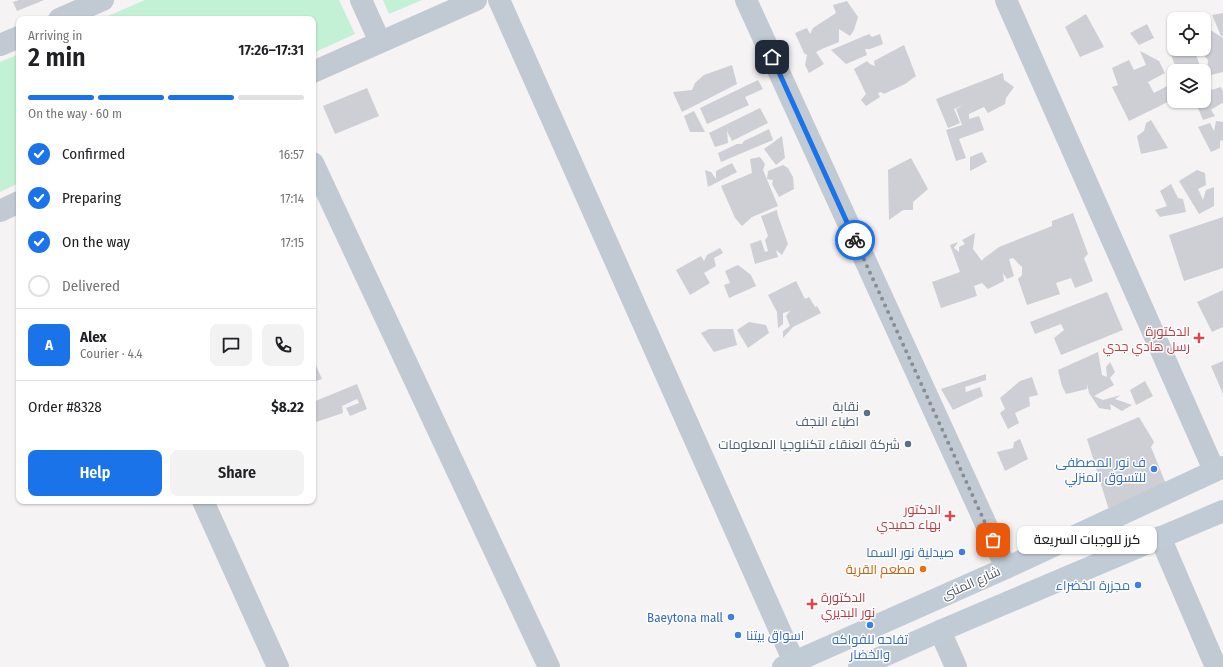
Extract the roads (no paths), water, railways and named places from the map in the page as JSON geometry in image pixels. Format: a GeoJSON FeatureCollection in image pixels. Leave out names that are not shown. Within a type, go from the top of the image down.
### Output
{"type":"FeatureCollection","features":[{"type":"Feature","properties":{"kind":"main road","name":"شارع المثنى"},"geometry":{"type":"LineString","coordinates":[[788,665],[1006,568],[1219,469]]}},
{"type":"Feature","properties":{"kind":"main road"},"geometry":{"type":"LineString","coordinates":[[859,667],[1223,511]]}},
{"type":"Feature","properties":{"kind":"street"},"geometry":{"type":"LineString","coordinates":[[66,16],[103,0]]}},
{"type":"Feature","properties":{"kind":"street"},"geometry":{"type":"LineString","coordinates":[[361,0],[380,42]]}},
{"type":"Feature","properties":{"kind":"street"},"geometry":{"type":"LineString","coordinates":[[316,71],[476,0]]}},
{"type":"Feature","properties":{"kind":"street"},"geometry":{"type":"LineString","coordinates":[[499,0],[788,665]]}},
{"type":"Feature","properties":{"kind":"street"},"geometry":{"type":"LineString","coordinates":[[746,0],[1006,568]]}},
{"type":"Feature","properties":{"kind":"street"},"geometry":{"type":"LineString","coordinates":[[1006,0],[1219,469]]}},
{"type":"Feature","properties":{"kind":"street"},"geometry":{"type":"LineString","coordinates":[[0,45],[16,38]]}},
{"type":"Feature","properties":{"kind":"street"},"geometry":{"type":"LineString","coordinates":[[316,169],[549,667]]}},
{"type":"Feature","properties":{"kind":"street"},"geometry":{"type":"LineString","coordinates":[[0,211],[16,203]]}},
{"type":"Feature","properties":{"kind":"street"},"geometry":{"type":"LineString","coordinates":[[203,504],[278,667]]}},
{"type":"Feature","properties":{"kind":"street"},"geometry":{"type":"LineString","coordinates":[[1160,537],[1216,667]]}},
{"type":"Feature","properties":{"kind":"street"},"geometry":{"type":"LineString","coordinates":[[940,631],[956,667]]}},
{"type":"Feature","properties":{"kind":"place","name":"الدكتورة رسل هادي جدي"},"geometry":{"type":"Point","coordinates":[1199,338]}},
{"type":"Feature","properties":{"kind":"place","name":"نقابة اطباء النجف"},"geometry":{"type":"Point","coordinates":[867,413]}},
{"type":"Feature","properties":{"kind":"place","name":"شركة العنقاء لتكنلوجيا المعلومات"},"geometry":{"type":"Point","coordinates":[908,444]}},
{"type":"Feature","properties":{"kind":"place","name":"ف نور المصطفى للتسوق المنزلي"},"geometry":{"type":"Point","coordinates":[1154,469]}},
{"type":"Feature","properties":{"kind":"place","name":"الدكتور بهاء حميدي"},"geometry":{"type":"Point","coordinates":[950,516]}},
{"type":"Feature","properties":{"kind":"place","name":"كرز للوجبات السريعة"},"geometry":{"type":"Point","coordinates":[993,540]}},
{"type":"Feature","properties":{"kind":"place","name":"صيدلية نور السما"},"geometry":{"type":"Point","coordinates":[962,552]}},
{"type":"Feature","properties":{"kind":"place","name":"مطعم القرية"},"geometry":{"type":"Point","coordinates":[923,569]}},
{"type":"Feature","properties":{"kind":"place","name":"مجزرة الخضراء"},"geometry":{"type":"Point","coordinates":[1138,585]}},
{"type":"Feature","properties":{"kind":"place","name":"الدكتورة نور البديري"},"geometry":{"type":"Point","coordinates":[812,604]}},
{"type":"Feature","properties":{"kind":"place","name":"Baeytona mall"},"geometry":{"type":"Point","coordinates":[731,617]}},
{"type":"Feature","properties":{"kind":"place","name":"تفاحه للفواكه والخضار"},"geometry":{"type":"Point","coordinates":[870,625]}},
{"type":"Feature","properties":{"kind":"place","name":"اسواق بيتنا"},"geometry":{"type":"Point","coordinates":[738,635]}}]}
